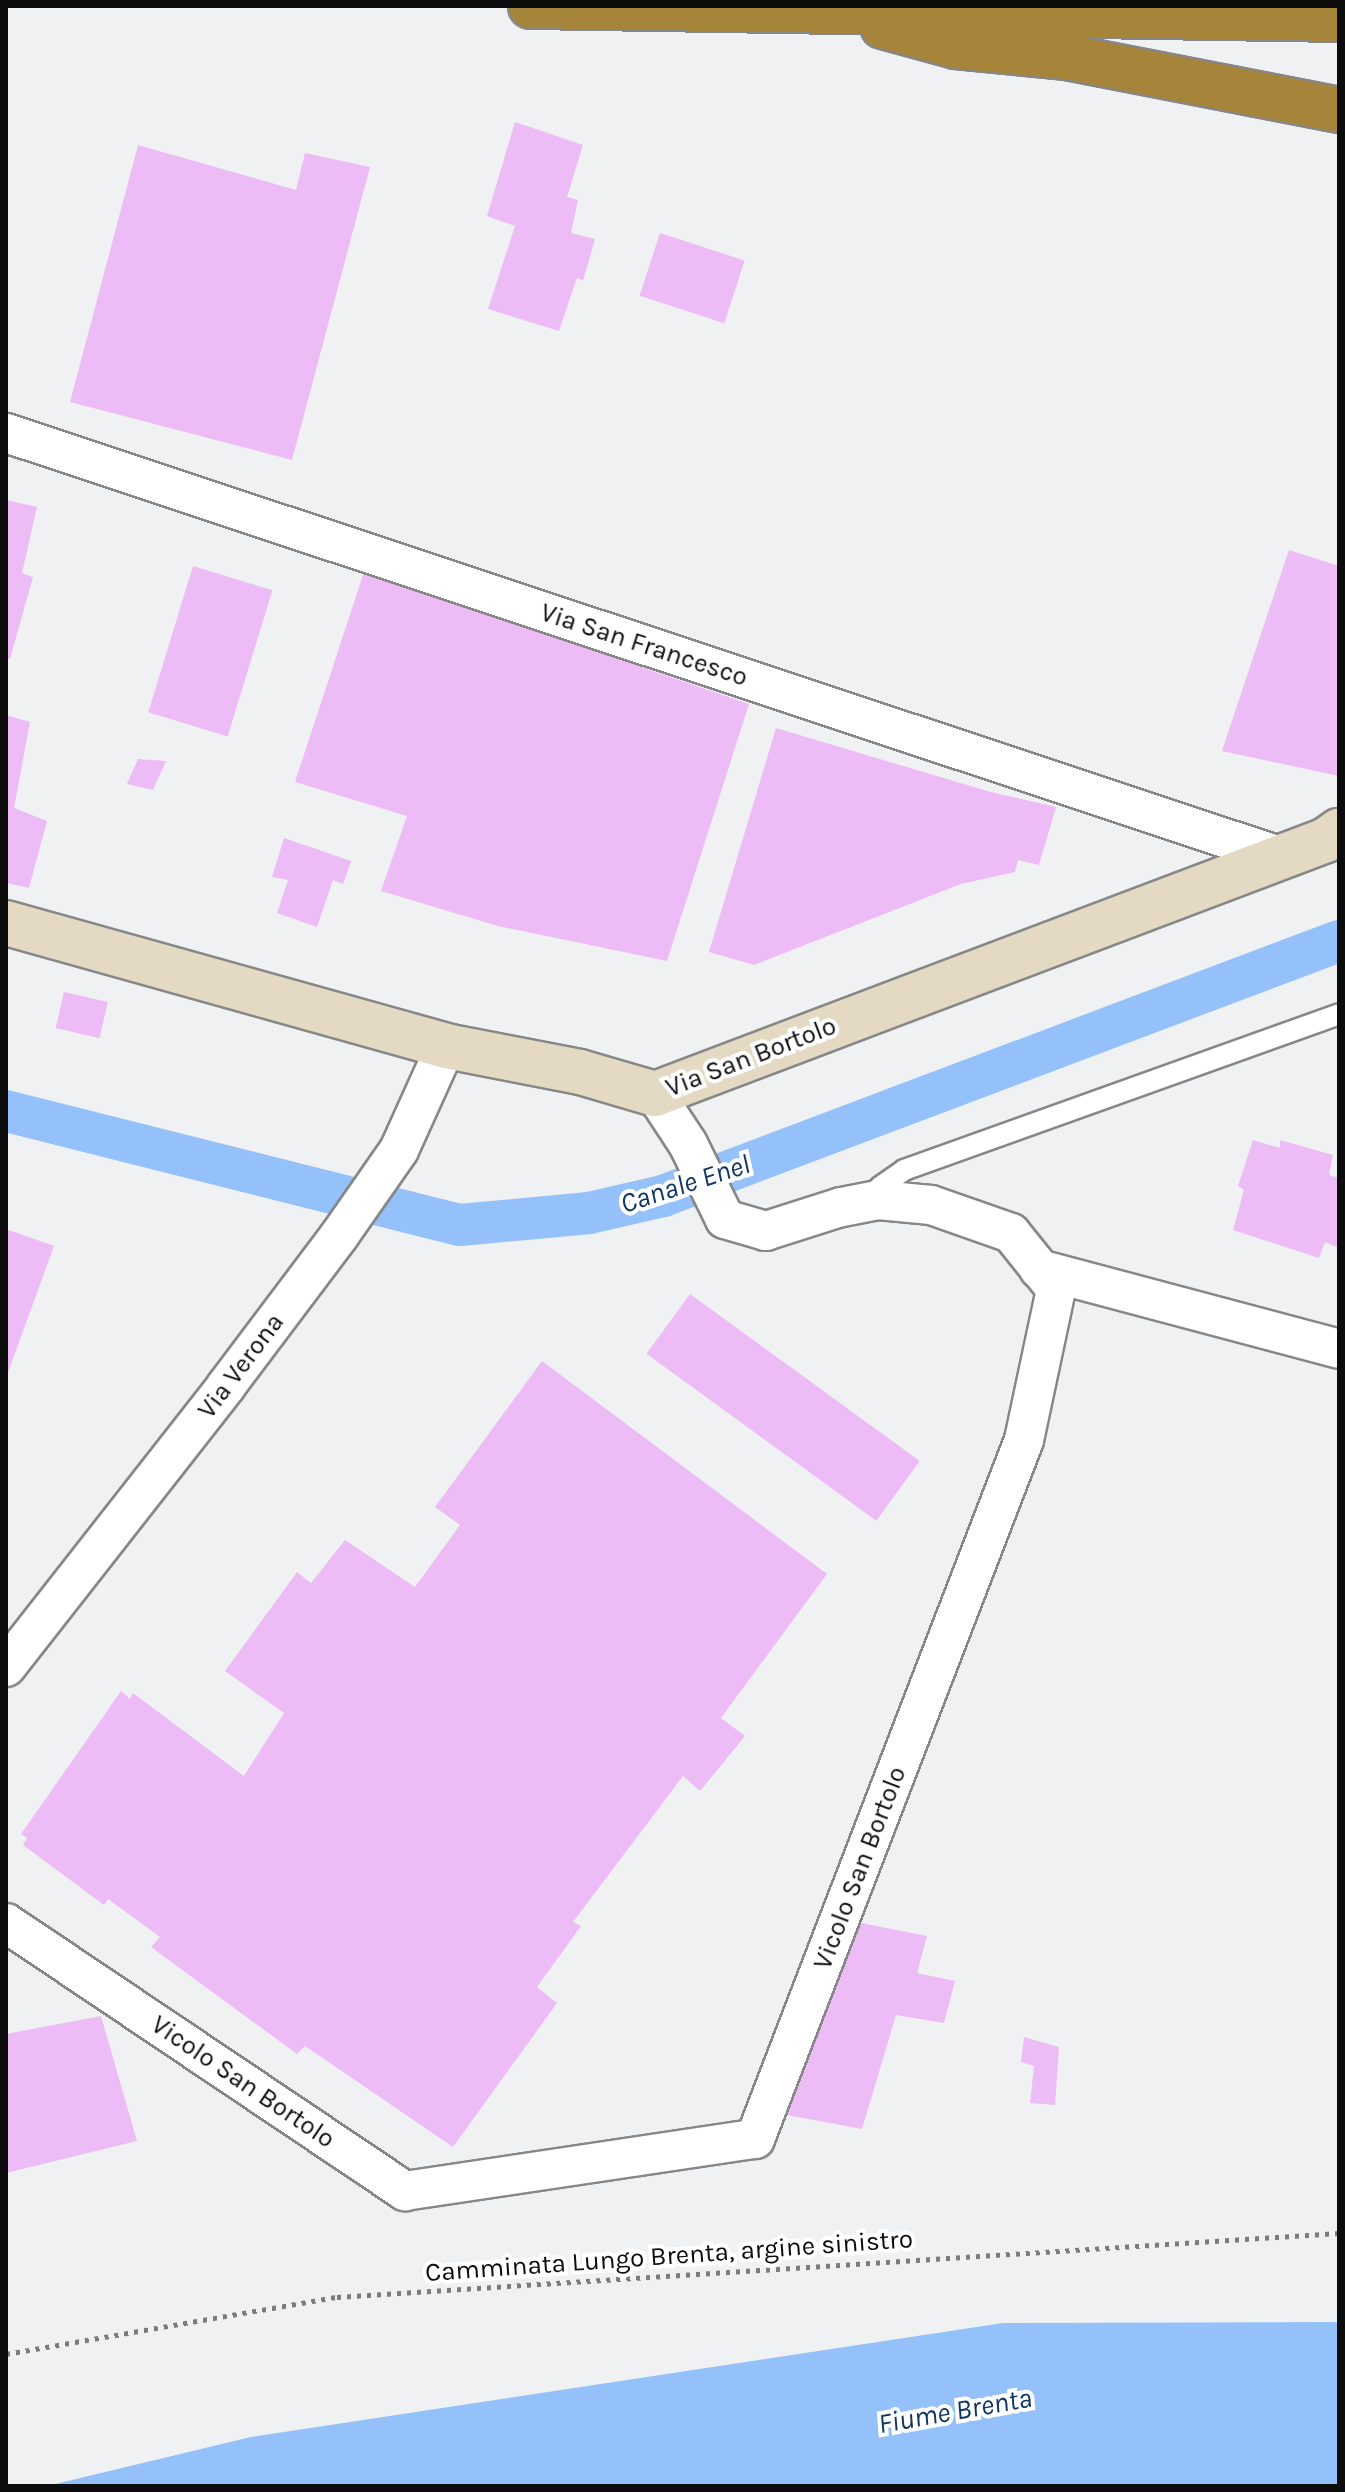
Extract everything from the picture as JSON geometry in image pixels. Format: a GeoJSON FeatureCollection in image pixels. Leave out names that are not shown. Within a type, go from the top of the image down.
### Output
{"type":"FeatureCollection","features":[{"type":"Feature","properties":{"kind":"highway"},"geometry":{"type":"LineString","coordinates":[[531,6],[819,8],[1339,19]]}},
{"type":"Feature","properties":{"kind":"highway"},"geometry":{"type":"LineString","coordinates":[[819,8],[956,46],[1067,57],[1339,110]]}},
{"type":"Feature","properties":{"kind":"street","name":"Via San Francesco"},"geometry":{"type":"LineString","coordinates":[[6,433],[1282,857]]}},
{"type":"Feature","properties":{"kind":"street","name":"Via San Bortolo"},"geometry":{"type":"LineString","coordinates":[[6,923],[446,1046],[580,1072],[655,1094],[1282,857],[1326,840],[1339,831]]}},
{"type":"Feature","properties":{"kind":"street","name":"Via Verona"},"geometry":{"type":"LineString","coordinates":[[6,1667],[339,1236],[399,1150],[446,1046]]}},
{"type":"Feature","properties":{"kind":"street","name":"Vicolo San Bortolo"},"geometry":{"type":"LineString","coordinates":[[6,1923],[405,2191],[755,2139],[1024,1440],[1056,1289],[1011,1233],[931,1205],[878,1200],[841,1207],[766,1231],[725,1219],[688,1144],[655,1094]]}},
{"type":"Feature","properties":{"kind":"street"},"geometry":{"type":"LineString","coordinates":[[1039,1269],[1339,1349]]}},
{"type":"Feature","properties":{"kind":"lane"},"geometry":{"type":"LineString","coordinates":[[878,1200],[880,1187],[904,1170],[1339,1014]]}},
{"type":"Feature","properties":{"kind":"path","name":"Camminata Lungo Brenta, argine sinistro"},"geometry":{"type":"LineString","coordinates":[[6,2354],[337,2297],[1339,2233]]}},
{"type":"Feature","properties":{"kind":"water","name":"Fiume Brenta"},"geometry":{"type":"Polygon","coordinates":[[[1339,2322],[1339,2486],[47,2486],[251,2437],[1003,2323],[1339,2322]]]}},
{"type":"Feature","properties":{"kind":"building"},"geometry":{"type":"Polygon","coordinates":[[[515,122],[583,145],[567,197],[578,200],[571,233],[595,239],[583,281],[577,278],[559,331],[488,309],[515,226],[487,216],[515,122]]]}},
{"type":"Feature","properties":{"kind":"building"},"geometry":{"type":"Polygon","coordinates":[[[138,145],[296,190],[305,153],[370,167],[292,460],[70,402],[138,145]]]}},
{"type":"Feature","properties":{"kind":"building"},"geometry":{"type":"Polygon","coordinates":[[[660,233],[745,261],[724,323],[640,296],[660,233]]]}},
{"type":"Feature","properties":{"kind":"building"},"geometry":{"type":"Polygon","coordinates":[[[6,500],[37,507],[22,573],[33,577],[10,659],[6,658],[6,500]]]}},
{"type":"Feature","properties":{"kind":"building"},"geometry":{"type":"Polygon","coordinates":[[[1289,550],[1339,566],[1339,776],[1222,751],[1289,550]]]}},
{"type":"Feature","properties":{"kind":"building"},"geometry":{"type":"Polygon","coordinates":[[[193,566],[272,590],[228,737],[148,712],[193,566]]]}},
{"type":"Feature","properties":{"kind":"building"},"geometry":{"type":"Polygon","coordinates":[[[364,572],[749,704],[667,961],[498,926],[381,891],[407,816],[295,782],[364,572]]]}},
{"type":"Feature","properties":{"kind":"building"},"geometry":{"type":"Polygon","coordinates":[[[6,715],[30,722],[14,808],[47,821],[29,888],[6,883],[6,715]]]}},
{"type":"Feature","properties":{"kind":"building"},"geometry":{"type":"Polygon","coordinates":[[[776,728],[987,791],[1056,807],[1039,865],[1018,860],[1015,872],[961,884],[754,965],[709,952],[776,728]]]}},
{"type":"Feature","properties":{"kind":"building"},"geometry":{"type":"Polygon","coordinates":[[[138,759],[166,761],[153,790],[127,784],[138,759]]]}},
{"type":"Feature","properties":{"kind":"building"},"geometry":{"type":"Polygon","coordinates":[[[284,838],[351,861],[343,884],[333,880],[317,927],[277,913],[288,880],[272,877],[284,838]]]}},
{"type":"Feature","properties":{"kind":"building"},"geometry":{"type":"Polygon","coordinates":[[[64,992],[108,1002],[100,1038],[56,1028],[64,992]]]}},
{"type":"Feature","properties":{"kind":"building"},"geometry":{"type":"Polygon","coordinates":[[[1253,1140],[1280,1148],[1280,1140],[1333,1155],[1329,1175],[1339,1178],[1339,1248],[1325,1242],[1319,1258],[1233,1230],[1244,1190],[1238,1186],[1253,1140]]]}},
{"type":"Feature","properties":{"kind":"building"},"geometry":{"type":"Polygon","coordinates":[[[6,1229],[54,1246],[6,1378],[6,1229]]]}},
{"type":"Feature","properties":{"kind":"building"},"geometry":{"type":"Polygon","coordinates":[[[690,1294],[920,1461],[876,1521],[647,1354],[690,1294]]]}},
{"type":"Feature","properties":{"kind":"building"},"geometry":{"type":"Polygon","coordinates":[[[542,1361],[827,1574],[721,1718],[745,1736],[700,1791],[683,1776],[573,1922],[581,1926],[537,1987],[557,2003],[453,2147],[305,2046],[297,2054],[151,1947],[160,1937],[108,1899],[104,1905],[23,1845],[27,1838],[21,1834],[121,1691],[130,1699],[133,1693],[244,1776],[284,1713],[225,1671],[297,1572],[311,1583],[345,1540],[415,1587],[460,1525],[435,1507],[542,1361]]]}},
{"type":"Feature","properties":{"kind":"building"},"geometry":{"type":"Polygon","coordinates":[[[851,1921],[927,1936],[917,1973],[955,1981],[944,2023],[896,2015],[862,2129],[787,2115],[851,1921]]]}},
{"type":"Feature","properties":{"kind":"building"},"geometry":{"type":"Polygon","coordinates":[[[101,2016],[137,2141],[6,2173],[6,2034],[101,2016]]]}},
{"type":"Feature","properties":{"kind":"building"},"geometry":{"type":"Polygon","coordinates":[[[1024,2037],[1059,2047],[1055,2105],[1030,2103],[1034,2066],[1021,2062],[1024,2037]]]}},
{"type":"Feature","properties":{"kind":"waterway","name":"Canale Enel"},"geometry":{"type":"LineString","coordinates":[[6,1111],[460,1225],[589,1213],[663,1196],[1339,941]]}}]}
